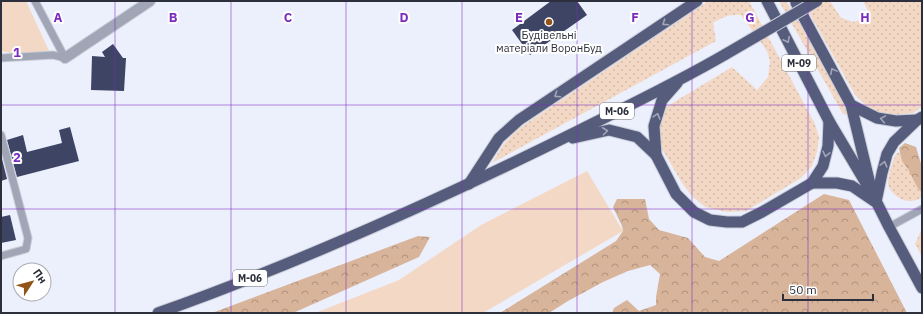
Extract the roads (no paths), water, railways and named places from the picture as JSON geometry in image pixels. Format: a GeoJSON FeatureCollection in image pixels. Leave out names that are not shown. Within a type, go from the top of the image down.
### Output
{"type":"FeatureCollection","features":[{"type":"Feature","properties":{"kind":"highway"},"geometry":{"type":"LineString","coordinates":[[469,184],[499,138],[520,120],[697,1]]}},
{"type":"Feature","properties":{"kind":"highway","name":"М-06"},"geometry":{"type":"LineString","coordinates":[[158,313],[343,241],[469,184],[680,79],[817,1]]}},
{"type":"Feature","properties":{"kind":"highway","name":"М-09"},"geometry":{"type":"LineString","coordinates":[[768,2],[829,121],[874,198],[922,288]]}},
{"type":"Feature","properties":{"kind":"highway","name":"М-09"},"geometry":{"type":"LineString","coordinates":[[796,2],[851,105],[874,198]]}},
{"type":"Feature","properties":{"kind":"highway"},"geometry":{"type":"LineString","coordinates":[[656,155],[654,126],[662,100],[680,79]]}},
{"type":"Feature","properties":{"kind":"highway"},"geometry":{"type":"LineString","coordinates":[[851,105],[877,118],[896,121],[920,118]]}},
{"type":"Feature","properties":{"kind":"highway"},"geometry":{"type":"LineString","coordinates":[[812,183],[838,183],[852,186],[874,198],[887,154],[894,142],[920,118]]}},
{"type":"Feature","properties":{"kind":"highway"},"geometry":{"type":"LineString","coordinates":[[554,143],[609,130],[636,137],[656,155],[676,194],[694,212],[710,220],[742,222],[812,183],[823,166],[828,146],[829,121]]}},
{"type":"Feature","properties":{"kind":"street"},"geometry":{"type":"LineString","coordinates":[[65,58],[150,1]]}},
{"type":"Feature","properties":{"kind":"lane"},"geometry":{"type":"LineString","coordinates":[[35,1],[65,58]]}},
{"type":"Feature","properties":{"kind":"lane"},"geometry":{"type":"LineString","coordinates":[[1,58],[53,55],[65,58]]}},
{"type":"Feature","properties":{"kind":"lane"},"geometry":{"type":"LineString","coordinates":[[1,135],[28,238],[26,249],[1,256]]}},
{"type":"Feature","properties":{"kind":"lane"},"geometry":{"type":"LineString","coordinates":[[889,227],[922,209]]}},
{"type":"Feature","properties":{"kind":"place","name":"Будівельні матеріали ВоронБуд"},"geometry":{"type":"Point","coordinates":[549,22]}}]}
